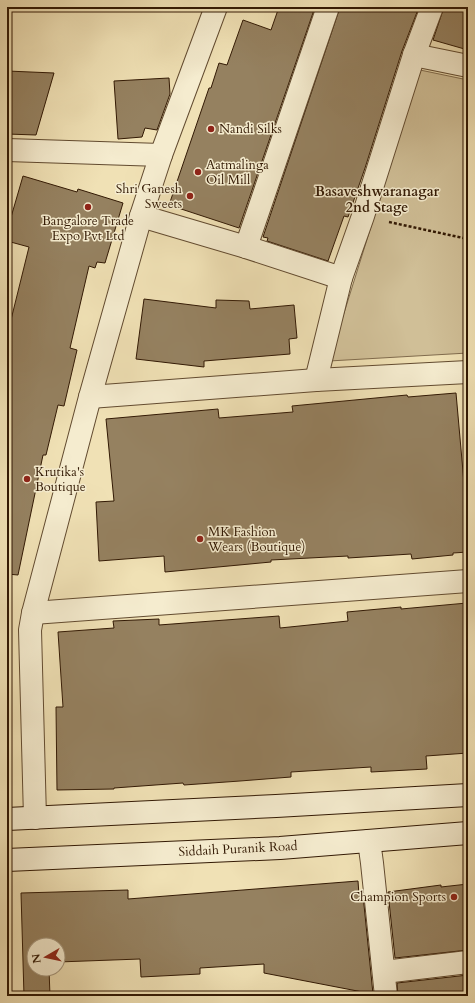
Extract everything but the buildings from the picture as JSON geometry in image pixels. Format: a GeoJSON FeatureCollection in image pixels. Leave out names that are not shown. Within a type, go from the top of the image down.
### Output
{"type":"FeatureCollection","features":[{"type":"Feature","properties":{"kind":"street"},"geometry":{"type":"LineString","coordinates":[[35,818],[30,630],[33,613],[90,397],[141,216],[161,155],[216,7]]}},
{"type":"Feature","properties":{"kind":"street"},"geometry":{"type":"LineString","coordinates":[[246,247],[328,7]]}},
{"type":"Feature","properties":{"kind":"street"},"geometry":{"type":"LineString","coordinates":[[316,380],[341,278],[363,216],[414,55],[432,7]]}},
{"type":"Feature","properties":{"kind":"street"},"geometry":{"type":"LineString","coordinates":[[414,55],[468,66]]}},
{"type":"Feature","properties":{"kind":"street"},"geometry":{"type":"LineString","coordinates":[[7,150],[161,155]]}},
{"type":"Feature","properties":{"kind":"street"},"geometry":{"type":"LineString","coordinates":[[141,216],[246,247],[341,278]]}},
{"type":"Feature","properties":{"kind":"street"},"geometry":{"type":"LineString","coordinates":[[90,397],[316,380],[468,372]]}},
{"type":"Feature","properties":{"kind":"street"},"geometry":{"type":"LineString","coordinates":[[33,613],[468,581]]}},
{"type":"Feature","properties":{"kind":"street"},"geometry":{"type":"LineString","coordinates":[[7,819],[468,795]]}},
{"type":"Feature","properties":{"kind":"street","name":"Siddaih Puranik Road"},"geometry":{"type":"LineString","coordinates":[[7,860],[272,848],[468,833]]}},
{"type":"Feature","properties":{"kind":"street"},"geometry":{"type":"LineString","coordinates":[[368,841],[386,996]]}},
{"type":"Feature","properties":{"kind":"street"},"geometry":{"type":"LineString","coordinates":[[384,972],[468,962]]}},
{"type":"Feature","properties":{"kind":"path"},"geometry":{"type":"LineString","coordinates":[[363,216],[468,239]]}},
{"type":"Feature","properties":{"kind":"shaded area"},"geometry":{"type":"Polygon","coordinates":[[[420,70],[468,80],[468,353],[329,361],[420,70]]]}},
{"type":"Feature","properties":{"kind":"place","name":"Nandi Silks"},"geometry":{"type":"Point","coordinates":[211,129]}},
{"type":"Feature","properties":{"kind":"place","name":"Aatmalinga Oil Mill"},"geometry":{"type":"Point","coordinates":[198,172]}},
{"type":"Feature","properties":{"kind":"place","name":"Shri Ganesh Sweets"},"geometry":{"type":"Point","coordinates":[190,196]}},
{"type":"Feature","properties":{"kind":"place","name":"Bangalore Trade Expo Pvt Ltd"},"geometry":{"type":"Point","coordinates":[88,207]}},
{"type":"Feature","properties":{"kind":"place","name":"Krutika's Boutique"},"geometry":{"type":"Point","coordinates":[27,479]}},
{"type":"Feature","properties":{"kind":"place","name":"MK Fashion Wears (Boutique)"},"geometry":{"type":"Point","coordinates":[200,539]}},
{"type":"Feature","properties":{"kind":"place","name":"Champion Sports"},"geometry":{"type":"Point","coordinates":[454,897]}},
{"type":"Feature","properties":{"kind":"district","name":"Basaveshwaranagar 2nd Stage"},"geometry":{"type":"Point","coordinates":[377,200]}}]}
